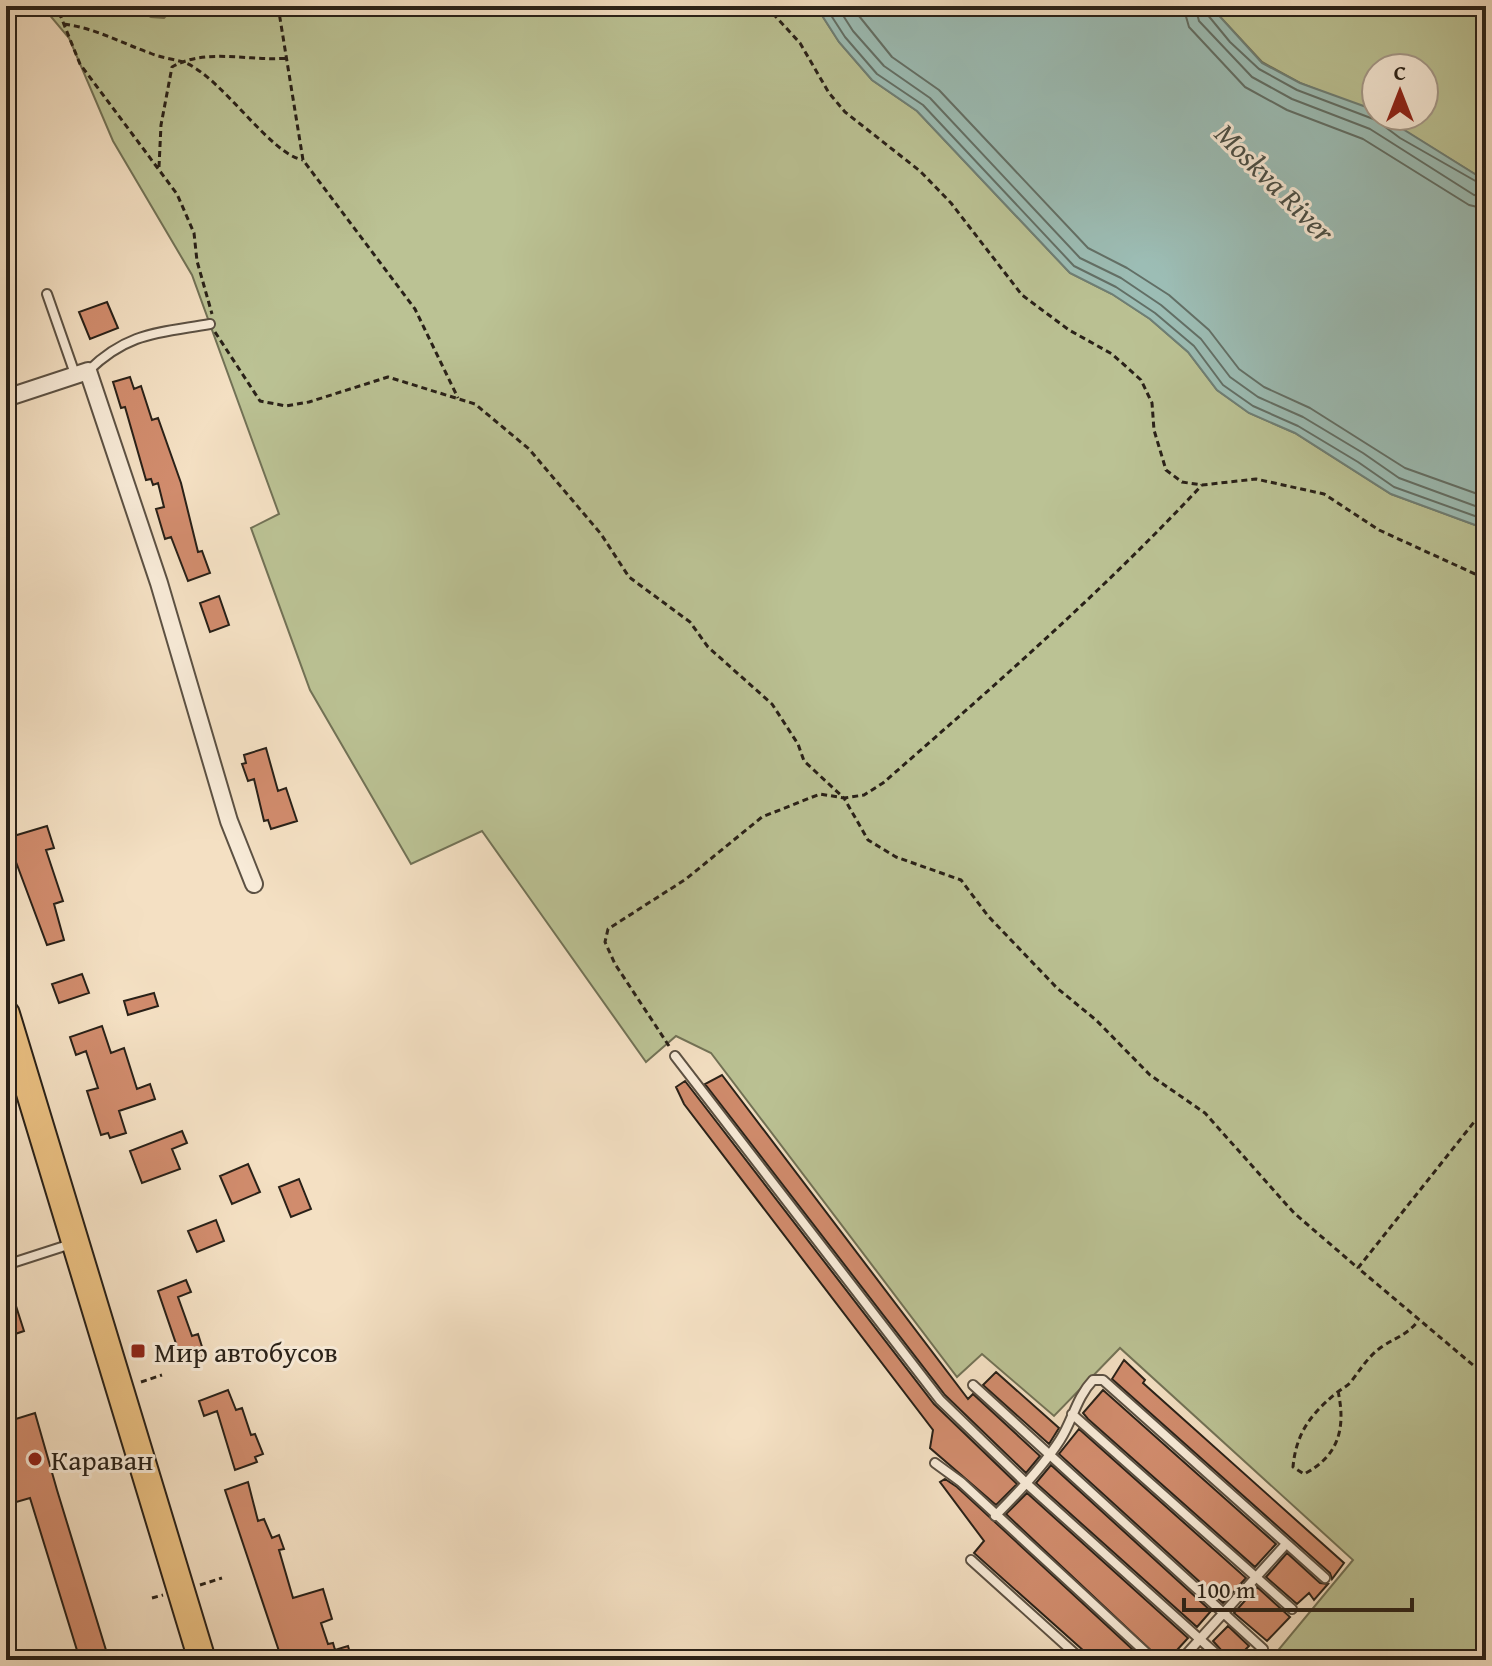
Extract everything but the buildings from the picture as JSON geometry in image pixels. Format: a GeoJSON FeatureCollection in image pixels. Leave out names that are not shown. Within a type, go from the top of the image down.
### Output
{"type":"FeatureCollection","features":[{"type":"Feature","properties":{"kind":"main road"},"geometry":{"type":"LineString","coordinates":[[6,1014],[202,1660]]}},
{"type":"Feature","properties":{"kind":"street"},"geometry":{"type":"LineString","coordinates":[[6,398],[81,372],[159,583],[229,821],[254,884]]}},
{"type":"Feature","properties":{"kind":"lane"},"geometry":{"type":"LineString","coordinates":[[47,294],[81,372],[118,344],[149,332],[210,324]]}},
{"type":"Feature","properties":{"kind":"lane"},"geometry":{"type":"LineString","coordinates":[[675,1056],[940,1400],[1027,1484],[1223,1660]]}},
{"type":"Feature","properties":{"kind":"lane"},"geometry":{"type":"LineString","coordinates":[[6,1265],[76,1242]]}},
{"type":"Feature","properties":{"kind":"lane"},"geometry":{"type":"LineString","coordinates":[[995,1516],[1027,1484],[1048,1456],[1082,1391],[1093,1380],[1103,1380],[1325,1578]]}},
{"type":"Feature","properties":{"kind":"lane"},"geometry":{"type":"LineString","coordinates":[[973,1385],[1222,1615],[1263,1649]]}},
{"type":"Feature","properties":{"kind":"lane"},"geometry":{"type":"LineString","coordinates":[[1072,1414],[1292,1609]]}},
{"type":"Feature","properties":{"kind":"lane"},"geometry":{"type":"LineString","coordinates":[[935,1463],[961,1482],[1154,1660]]}},
{"type":"Feature","properties":{"kind":"lane"},"geometry":{"type":"LineString","coordinates":[[1181,1660],[1286,1544]]}},
{"type":"Feature","properties":{"kind":"lane"},"geometry":{"type":"LineString","coordinates":[[971,1560],[1082,1660]]}},
{"type":"Feature","properties":{"kind":"path"},"geometry":{"type":"LineString","coordinates":[[51,6],[64,24],[80,64],[177,194],[194,233],[197,261],[213,310],[210,324],[260,401],[286,406],[309,402],[388,377],[475,404],[498,419],[529,449],[601,534],[629,577],[690,622],[708,647],[772,704],[804,761],[844,798],[868,840],[896,857],[961,880],[988,916],[1057,988],[1096,1020],[1150,1075],[1205,1113],[1294,1213],[1486,1376]]}},
{"type":"Feature","properties":{"kind":"path"},"geometry":{"type":"LineString","coordinates":[[278,6],[303,160],[415,309],[458,398]]}},
{"type":"Feature","properties":{"kind":"path"},"geometry":{"type":"LineString","coordinates":[[766,6],[800,43],[837,103],[920,171],[951,203],[1022,295],[1069,330],[1112,354],[1141,380],[1152,403],[1159,450],[1166,470],[1182,482],[1202,485],[1256,479],[1324,494],[1379,530],[1486,579]]}},
{"type":"Feature","properties":{"kind":"path"},"geometry":{"type":"LineString","coordinates":[[1475,6],[1486,13]]}},
{"type":"Feature","properties":{"kind":"path"},"geometry":{"type":"LineString","coordinates":[[64,24],[87,27],[180,62],[240,106],[287,154],[303,160]]}},
{"type":"Feature","properties":{"kind":"path"},"geometry":{"type":"LineString","coordinates":[[159,168],[161,125],[172,67],[194,55],[261,61],[288,58]]}},
{"type":"Feature","properties":{"kind":"path"},"geometry":{"type":"LineString","coordinates":[[675,1056],[615,964],[605,942],[608,929],[686,879],[762,817],[820,794],[844,798],[864,795],[883,783],[1046,641],[1128,564],[1202,485]]}},
{"type":"Feature","properties":{"kind":"path"},"geometry":{"type":"LineString","coordinates":[[1358,1268],[1486,1107]]}},
{"type":"Feature","properties":{"kind":"path"},"geometry":{"type":"LineString","coordinates":[[1338,1391],[1344,1420],[1331,1455],[1304,1474],[1293,1467],[1300,1431],[1338,1391],[1350,1383],[1367,1359],[1384,1345],[1408,1333],[1418,1321]]}},
{"type":"Feature","properties":{"kind":"path"},"geometry":{"type":"LineString","coordinates":[[141,1382],[162,1375]]}},
{"type":"Feature","properties":{"kind":"path"},"geometry":{"type":"LineString","coordinates":[[200,1585],[222,1578]]}},
{"type":"Feature","properties":{"kind":"path"},"geometry":{"type":"LineString","coordinates":[[152,1598],[164,1595]]}},
{"type":"Feature","properties":{"kind":"green space"},"geometry":{"type":"Polygon","coordinates":[[[42,6],[130,6],[151,17],[164,18],[175,6],[816,6],[839,42],[872,80],[917,111],[1070,273],[1112,294],[1150,319],[1188,352],[1217,390],[1249,413],[1295,433],[1391,494],[1486,529],[1486,1660],[1270,1660],[1353,1560],[1120,1348],[1054,1416],[982,1354],[957,1377],[711,1053],[676,1036],[646,1062],[482,831],[411,864],[310,690],[251,528],[279,514],[192,275],[113,141],[69,38],[42,6]]]}},
{"type":"Feature","properties":{"kind":"green space"},"geometry":{"type":"Polygon","coordinates":[[[1205,6],[1475,6],[1486,13],[1486,181],[1407,132],[1440,132],[1440,52],[1360,52],[1360,107],[1300,83],[1262,62],[1213,9],[1205,6]]]}},
{"type":"Feature","properties":{"kind":"water","name":"Moskva River"},"geometry":{"type":"Polygon","coordinates":[[[816,6],[1205,6],[1213,9],[1262,63],[1300,83],[1360,105],[1360,132],[1407,132],[1486,181],[1486,529],[1391,494],[1295,433],[1249,413],[1217,390],[1188,352],[1150,319],[1112,294],[1070,273],[917,111],[872,80],[839,42],[816,6]]]}},
{"type":"Feature","properties":{"kind":"place","name":"Мир автобусов"},"geometry":{"type":"Point","coordinates":[138,1351]}},
{"type":"Feature","properties":{"kind":"place","name":"Караван"},"geometry":{"type":"Point","coordinates":[35,1459]}}]}
